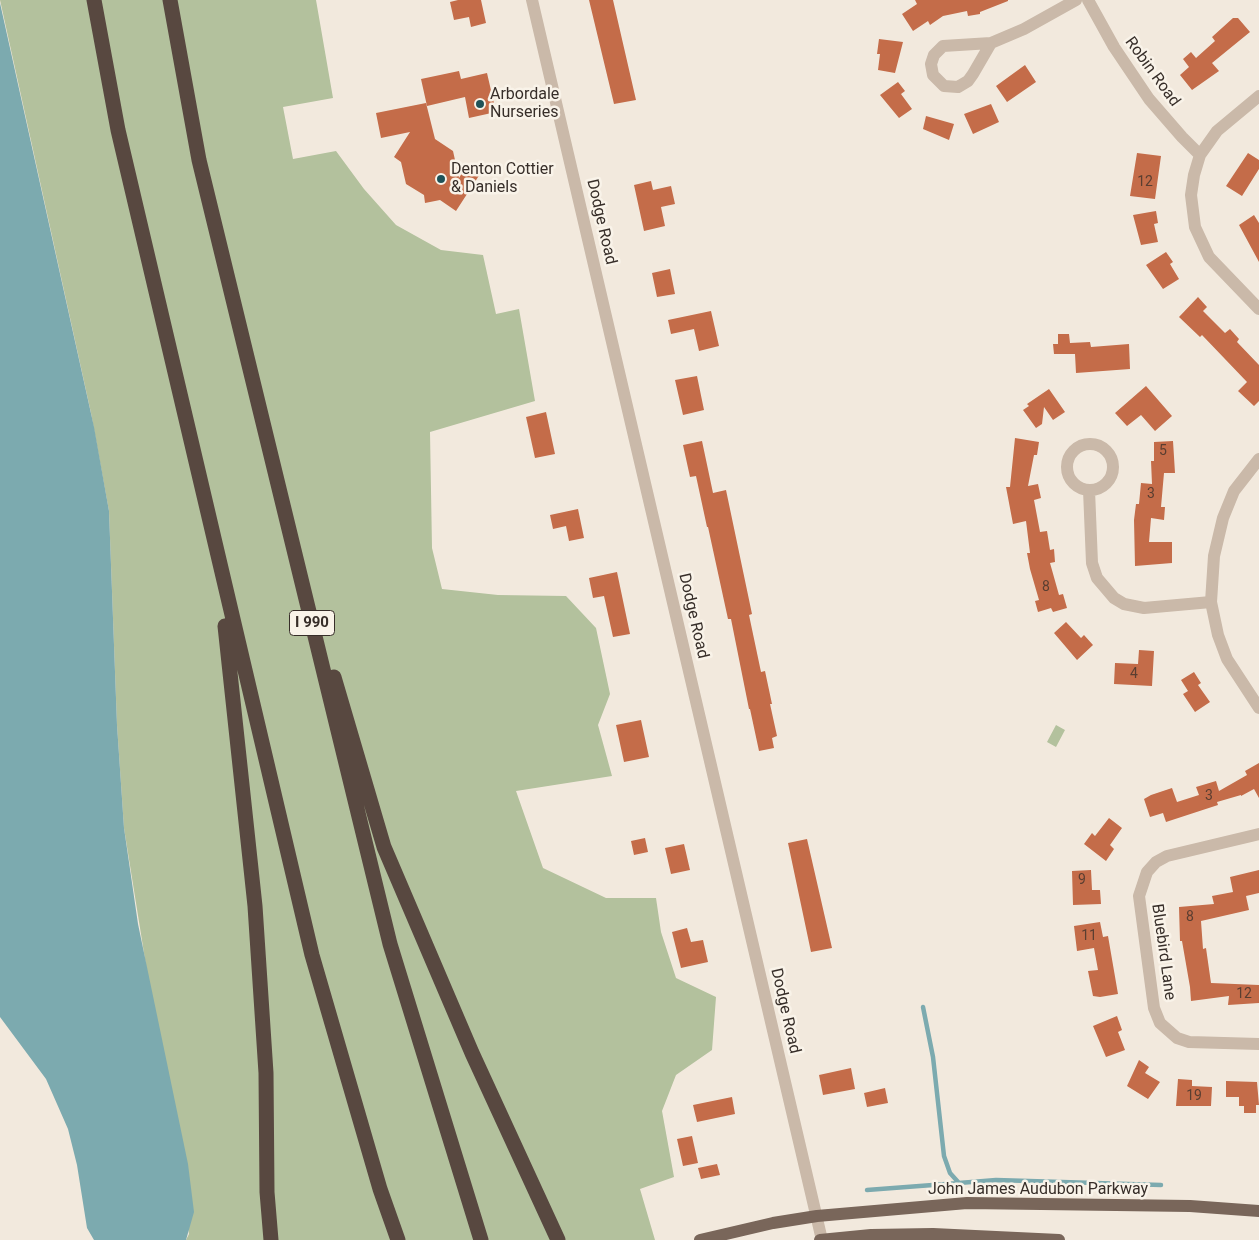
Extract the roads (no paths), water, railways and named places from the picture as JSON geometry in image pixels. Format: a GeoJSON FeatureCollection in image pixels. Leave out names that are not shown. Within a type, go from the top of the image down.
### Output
{"type":"FeatureCollection","features":[{"type":"Feature","properties":{"kind":"highway"},"geometry":{"type":"LineString","coordinates":[[94,0],[118,130],[312,955],[378,1180],[398,1240]]}},
{"type":"Feature","properties":{"kind":"highway","name":"I 990"},"geometry":{"type":"LineString","coordinates":[[170,0],[199,160],[390,944],[481,1240]]}},
{"type":"Feature","properties":{"kind":"highway"},"geometry":{"type":"LineString","coordinates":[[220,567],[255,916],[266,1073],[267,1192],[271,1240]]}},
{"type":"Feature","properties":{"kind":"highway"},"geometry":{"type":"LineString","coordinates":[[312,620],[339,688],[363,780],[384,847],[472,1053],[558,1240]]}},
{"type":"Feature","properties":{"kind":"main road","name":"John James Audubon Parkway"},"geometry":{"type":"LineString","coordinates":[[700,1240],[773,1223],[817,1216],[967,1203],[1190,1206],[1259,1211]]}},
{"type":"Feature","properties":{"kind":"main road"},"geometry":{"type":"LineString","coordinates":[[821,1240],[871,1235],[933,1234],[1059,1240]]}},
{"type":"Feature","properties":{"kind":"street","name":"Dodge Road"},"geometry":{"type":"LineString","coordinates":[[532,0],[817,1216],[821,1240]]}},
{"type":"Feature","properties":{"kind":"street"},"geometry":{"type":"LineString","coordinates":[[991,44],[974,74],[968,81],[958,87],[944,86],[933,75],[931,64],[936,51],[943,46],[991,44],[1076,0]]}},
{"type":"Feature","properties":{"kind":"street","name":"Robin Road"},"geometry":{"type":"LineString","coordinates":[[1088,0],[1114,47],[1149,99],[1182,138],[1200,155]]}},
{"type":"Feature","properties":{"kind":"street"},"geometry":{"type":"LineString","coordinates":[[1259,96],[1217,131],[1200,155],[1191,195],[1195,227],[1201,244],[1217,267],[1259,309]]}},
{"type":"Feature","properties":{"kind":"street"},"geometry":{"type":"LineString","coordinates":[[1259,459],[1234,491],[1222,518],[1214,556],[1211,602],[1218,635],[1227,659],[1259,708]]}},
{"type":"Feature","properties":{"kind":"street"},"geometry":{"type":"LineString","coordinates":[[1089,490],[1092,563],[1097,578],[1105,590],[1124,604],[1138,608],[1211,602]]}},
{"type":"Feature","properties":{"kind":"street","name":"Bluebird Lane"},"geometry":{"type":"LineString","coordinates":[[1259,834],[1167,856],[1156,862],[1147,872],[1139,896],[1154,1008],[1160,1023],[1177,1038],[1189,1042],[1259,1044]]}},
{"type":"Feature","properties":{"kind":"water"},"geometry":{"type":"Polygon","coordinates":[[[0,3],[94,427],[109,511],[117,725],[124,828],[138,924],[188,1164],[194,1212],[186,1240],[94,1240],[87,1228],[77,1165],[68,1129],[46,1079],[0,1017],[0,3]]]}},
{"type":"Feature","properties":{"kind":"waterway"},"geometry":{"type":"LineString","coordinates":[[923,1007],[933,1057],[944,1156],[950,1173],[959,1183],[996,1180],[1161,1185]]}},
{"type":"Feature","properties":{"kind":"waterway"},"geometry":{"type":"LineString","coordinates":[[867,1190],[959,1183]]}},
{"type":"Feature","properties":{"kind":"place","name":"Arbordale Nurseries"},"geometry":{"type":"Point","coordinates":[480,104]}},
{"type":"Feature","properties":{"kind":"place","name":"Denton Cottier & Daniels"},"geometry":{"type":"Point","coordinates":[441,179]}}]}
